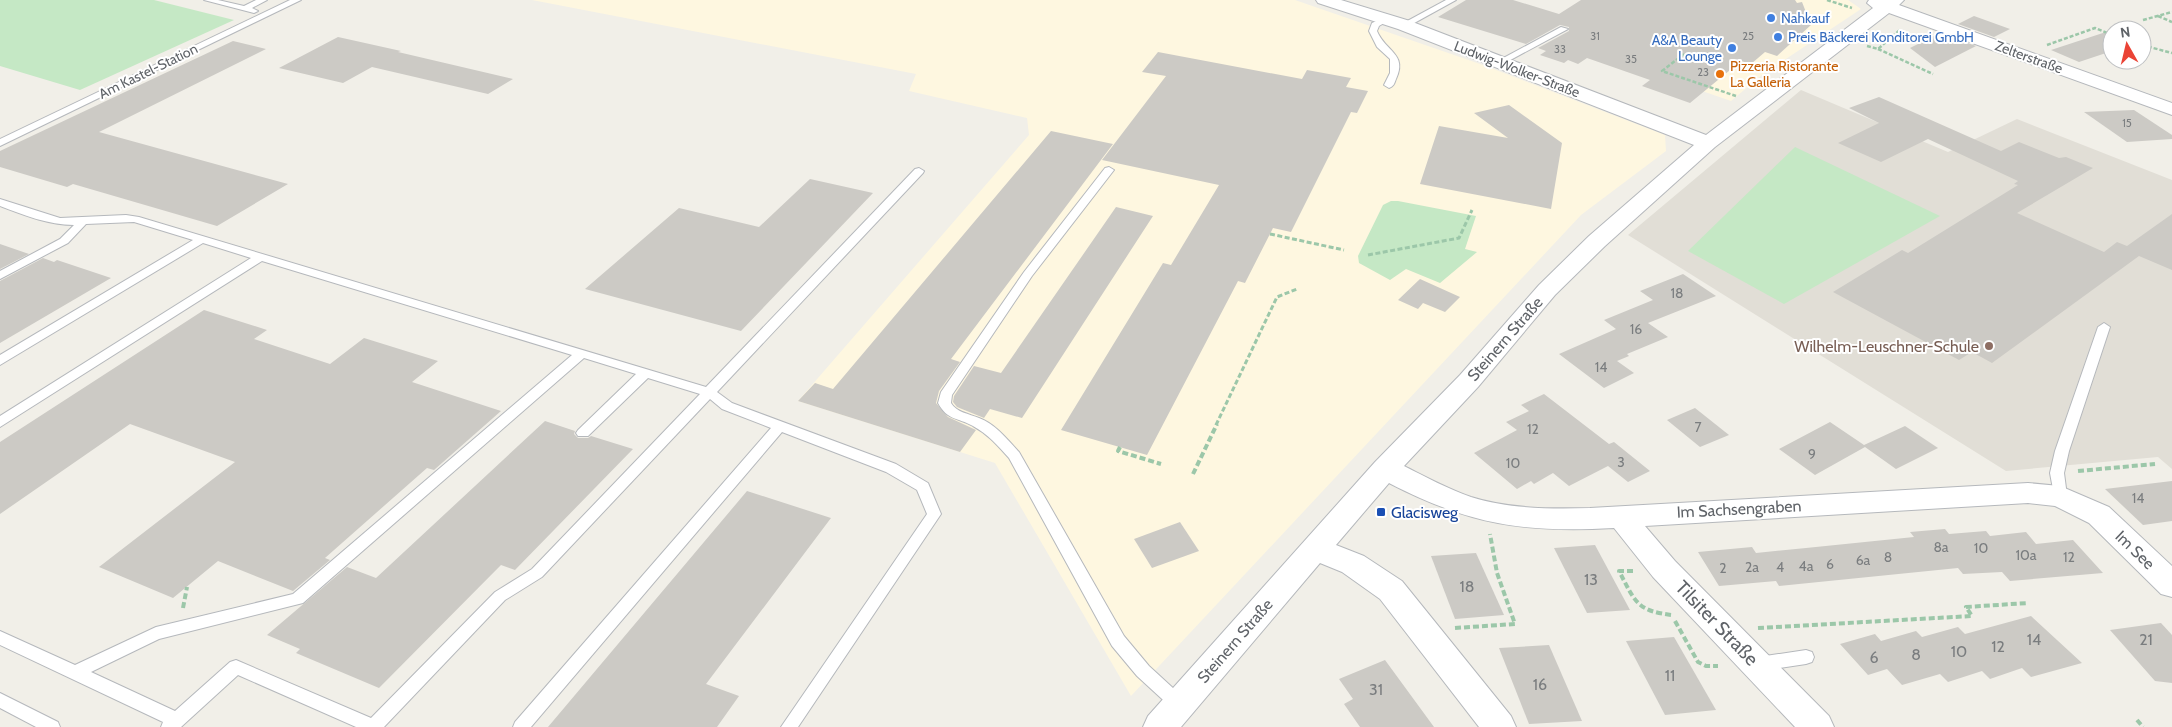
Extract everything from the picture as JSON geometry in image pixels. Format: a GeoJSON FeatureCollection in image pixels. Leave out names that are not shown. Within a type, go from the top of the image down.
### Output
{"type":"FeatureCollection","features":[{"type":"Feature","properties":{"kind":"street","name":"Ludwig-Wolker-Straße"},"geometry":{"type":"LineString","coordinates":[[1324,0],[1404,26],[1708,143]]}},
{"type":"Feature","properties":{"kind":"street","name":"Zelterstraße"},"geometry":{"type":"LineString","coordinates":[[1864,0],[1891,3],[1917,16],[2172,109]]}},
{"type":"Feature","properties":{"kind":"street","name":"Steinern Straße"},"geometry":{"type":"LineString","coordinates":[[1170,716],[1385,469],[1469,381],[1547,290],[1597,241],[1708,143],[1891,3]]}},
{"type":"Feature","properties":{"kind":"street","name":"Im Sachsengraben"},"geometry":{"type":"LineString","coordinates":[[1385,469],[1436,494],[1486,511],[1539,518],[1621,516],[2028,493],[2058,484],[2099,515]]}},
{"type":"Feature","properties":{"kind":"street","name":"Im See"},"geometry":{"type":"LineString","coordinates":[[2099,515],[2172,585]]}},
{"type":"Feature","properties":{"kind":"street","name":"Tilsiter Straße"},"geometry":{"type":"LineString","coordinates":[[1621,516],[1664,569],[1817,727]]}},
{"type":"Feature","properties":{"kind":"street"},"geometry":{"type":"LineString","coordinates":[[1316,549],[1353,564],[1391,590],[1499,727]]}},
{"type":"Feature","properties":{"kind":"lane"},"geometry":{"type":"LineString","coordinates":[[208,0],[254,11]]}},
{"type":"Feature","properties":{"kind":"lane"},"geometry":{"type":"LineString","coordinates":[[244,8],[263,0]]}},
{"type":"Feature","properties":{"kind":"lane","name":"Am Kastel-Station"},"geometry":{"type":"LineString","coordinates":[[0,143],[297,0]]}},
{"type":"Feature","properties":{"kind":"lane"},"geometry":{"type":"LineString","coordinates":[[1404,26],[1452,0]]}},
{"type":"Feature","properties":{"kind":"lane"},"geometry":{"type":"LineString","coordinates":[[1385,20],[1375,25],[1373,31],[1378,42],[1395,58],[1397,64],[1396,74],[1389,85]]}},
{"type":"Feature","properties":{"kind":"lane"},"geometry":{"type":"LineString","coordinates":[[1500,62],[1564,29]]}},
{"type":"Feature","properties":{"kind":"lane"},"geometry":{"type":"LineString","coordinates":[[0,132],[16,136]]}},
{"type":"Feature","properties":{"kind":"lane"},"geometry":{"type":"LineString","coordinates":[[1108,170],[1028,274],[946,395],[944,403],[949,411],[977,422],[992,432],[1014,455],[1118,641],[1143,672],[1170,716]]}},
{"type":"Feature","properties":{"kind":"lane"},"geometry":{"type":"LineString","coordinates":[[0,638],[74,673],[173,724],[236,667],[374,727],[500,596],[537,573],[920,172]]}},
{"type":"Feature","properties":{"kind":"lane"},"geometry":{"type":"LineString","coordinates":[[0,202],[49,218],[84,221],[117,218],[135,219],[709,392],[727,406],[891,468],[923,487],[934,514],[789,727]]}},
{"type":"Feature","properties":{"kind":"lane"},"geometry":{"type":"LineString","coordinates":[[0,276],[64,241],[84,221]]}},
{"type":"Feature","properties":{"kind":"lane"},"geometry":{"type":"LineString","coordinates":[[0,361],[202,239]]}},
{"type":"Feature","properties":{"kind":"lane"},"geometry":{"type":"LineString","coordinates":[[0,422],[260,256]]}},
{"type":"Feature","properties":{"kind":"lane"},"geometry":{"type":"LineString","coordinates":[[2058,484],[2062,450],[2104,328]]}},
{"type":"Feature","properties":{"kind":"lane"},"geometry":{"type":"LineString","coordinates":[[74,673],[156,633],[298,599],[581,354]]}},
{"type":"Feature","properties":{"kind":"lane"},"geometry":{"type":"LineString","coordinates":[[583,433],[645,373]]}},
{"type":"Feature","properties":{"kind":"lane"},"geometry":{"type":"LineString","coordinates":[[521,727],[780,427]]}},
{"type":"Feature","properties":{"kind":"lane"},"geometry":{"type":"LineString","coordinates":[[1756,664],[1806,657]]}},
{"type":"Feature","properties":{"kind":"lane"},"geometry":{"type":"LineString","coordinates":[[0,700],[52,727]]}},
{"type":"Feature","properties":{"kind":"path"},"geometry":{"type":"LineString","coordinates":[[2143,20],[2172,12]]}},
{"type":"Feature","properties":{"kind":"path"},"geometry":{"type":"LineString","coordinates":[[1878,49],[1917,16]]}},
{"type":"Feature","properties":{"kind":"path"},"geometry":{"type":"LineString","coordinates":[[2157,16],[2172,22]]}},
{"type":"Feature","properties":{"kind":"path"},"geometry":{"type":"LineString","coordinates":[[2022,54],[2095,28],[2102,31]]}},
{"type":"Feature","properties":{"kind":"path"},"geometry":{"type":"LineString","coordinates":[[1842,40],[1878,49],[1933,74]]}},
{"type":"Feature","properties":{"kind":"path"},"geometry":{"type":"LineString","coordinates":[[2152,48],[2172,53]]}},
{"type":"Feature","properties":{"kind":"path"},"geometry":{"type":"LineString","coordinates":[[1684,54],[1662,71],[1758,104]]}},
{"type":"Feature","properties":{"kind":"path"},"geometry":{"type":"LineString","coordinates":[[1368,254],[1459,238],[1472,210]]}},
{"type":"Feature","properties":{"kind":"path"},"geometry":{"type":"LineString","coordinates":[[1270,234],[1344,250]]}},
{"type":"Feature","properties":{"kind":"path"},"geometry":{"type":"LineString","coordinates":[[1193,474],[1277,297],[1297,289]]}},
{"type":"Feature","properties":{"kind":"path"},"geometry":{"type":"LineString","coordinates":[[1120,447],[1118,451],[1161,464]]}},
{"type":"Feature","properties":{"kind":"path"},"geometry":{"type":"LineString","coordinates":[[2058,484],[2156,464]]}},
{"type":"Feature","properties":{"kind":"path"},"geometry":{"type":"LineString","coordinates":[[1423,630],[1515,624],[1497,573],[1486,511]]}},
{"type":"Feature","properties":{"kind":"path"},"geometry":{"type":"LineString","coordinates":[[1619,571],[1633,598],[1642,606],[1652,613],[1672,615],[1698,662],[1706,666],[1756,664]]}},
{"type":"Feature","properties":{"kind":"path"},"geometry":{"type":"LineString","coordinates":[[181,614],[187,587]]}},
{"type":"Feature","properties":{"kind":"path"},"geometry":{"type":"LineString","coordinates":[[1724,630],[1972,616],[1966,607],[2028,603]]}},
{"type":"Feature","properties":{"kind":"path"},"geometry":{"type":"LineString","coordinates":[[2137,720],[2143,727]]}},
{"type":"Feature","properties":{"kind":"shaded area"},"geometry":{"type":"Polygon","coordinates":[[[532,0],[1295,0],[1483,65],[1665,135],[1666,151],[1581,215],[1131,696],[995,463],[798,401],[1029,135],[1027,118],[909,91],[916,74],[532,0]]]}},
{"type":"Feature","properties":{"kind":"shaded area"},"geometry":{"type":"Polygon","coordinates":[[[1674,0],[1848,0],[1861,9],[1762,75],[1731,101],[1647,72],[1674,0]]]}},
{"type":"Feature","properties":{"kind":"shaded area","name":"Wilhelm-Leuschner-Schule"},"geometry":{"type":"Polygon","coordinates":[[[1801,90],[1948,152],[2017,119],[2172,180],[2172,469],[2158,457],[2006,471],[1628,235],[1801,90]]]}},
{"type":"Feature","properties":{"kind":"green space"},"geometry":{"type":"Polygon","coordinates":[[[0,0],[154,0],[234,20],[80,90],[0,66],[0,0]]]}},
{"type":"Feature","properties":{"kind":"green space"},"geometry":{"type":"Polygon","coordinates":[[[1795,147],[1940,216],[1784,304],[1688,251],[1795,147]]]}},
{"type":"Feature","properties":{"kind":"green space"},"geometry":{"type":"Polygon","coordinates":[[[1391,201],[1476,216],[1465,249],[1477,252],[1440,283],[1406,269],[1390,280],[1359,263],[1358,256],[1383,205],[1391,201]]]}},
{"type":"Feature","properties":{"kind":"building"},"geometry":{"type":"Polygon","coordinates":[[[1466,0],[1513,0],[1559,14],[1581,0],[1795,0],[1797,3],[1802,2],[1811,25],[1777,56],[1765,52],[1751,64],[1741,61],[1690,103],[1642,86],[1650,80],[1587,58],[1578,64],[1568,60],[1564,63],[1540,55],[1546,51],[1538,48],[1569,31],[1569,27],[1560,25],[1526,44],[1438,17],[1466,0]]]}},
{"type":"Feature","properties":{"kind":"building"},"geometry":{"type":"Polygon","coordinates":[[[1974,16],[2010,29],[1994,37],[1958,24],[1974,16]]]}},
{"type":"Feature","properties":{"kind":"building"},"geometry":{"type":"Polygon","coordinates":[[[1940,33],[1976,46],[1935,67],[1910,48],[1940,33]]]}},
{"type":"Feature","properties":{"kind":"building"},"geometry":{"type":"Polygon","coordinates":[[[2102,33],[2102,54],[2079,62],[2051,50],[2102,33]]]}},
{"type":"Feature","properties":{"kind":"building"},"geometry":{"type":"Polygon","coordinates":[[[338,37],[513,79],[488,94],[372,67],[343,83],[279,68],[338,37]]]}},
{"type":"Feature","properties":{"kind":"building"},"geometry":{"type":"Polygon","coordinates":[[[233,41],[266,49],[99,132],[288,184],[217,226],[73,184],[67,187],[0,167],[0,151],[233,41]]]}},
{"type":"Feature","properties":{"kind":"building"},"geometry":{"type":"Polygon","coordinates":[[[1158,52],[1302,79],[1307,70],[1351,78],[1346,87],[1368,91],[1357,113],[1351,112],[1291,232],[1273,228],[1245,283],[1238,281],[1147,455],[1061,430],[1163,263],[1171,265],[1219,185],[1102,160],[1166,76],[1142,72],[1158,52]]]}},
{"type":"Feature","properties":{"kind":"building"},"geometry":{"type":"Polygon","coordinates":[[[1879,97],[2001,151],[2019,142],[2059,158],[2066,157],[2093,168],[2017,213],[2104,252],[2117,242],[2127,246],[2172,214],[2172,270],[2139,256],[1992,363],[1972,352],[1959,360],[1833,292],[1902,250],[1908,253],[2018,185],[2014,184],[2018,181],[1928,139],[1881,162],[1838,143],[1879,123],[1849,108],[1879,97]]]}},
{"type":"Feature","properties":{"kind":"building"},"geometry":{"type":"Polygon","coordinates":[[[1509,105],[1562,143],[1551,209],[1420,184],[1439,126],[1508,138],[1474,113],[1509,105]]]}},
{"type":"Feature","properties":{"kind":"building"},"geometry":{"type":"Polygon","coordinates":[[[2134,110],[2172,135],[2172,139],[2127,142],[2084,112],[2134,110]]]}},
{"type":"Feature","properties":{"kind":"building"},"geometry":{"type":"Polygon","coordinates":[[[1051,131],[1113,144],[951,359],[960,362],[939,391],[936,403],[948,417],[976,430],[960,452],[798,401],[815,383],[833,389],[1051,131]]]}},
{"type":"Feature","properties":{"kind":"building"},"geometry":{"type":"Polygon","coordinates":[[[810,179],[873,193],[741,331],[585,289],[679,208],[759,227],[810,179]]]}},
{"type":"Feature","properties":{"kind":"building"},"geometry":{"type":"Polygon","coordinates":[[[1116,207],[1153,216],[1022,418],[990,409],[984,418],[957,407],[953,402],[954,396],[974,366],[1001,373],[1116,207]]]}},
{"type":"Feature","properties":{"kind":"building"},"geometry":{"type":"Polygon","coordinates":[[[0,244],[29,254],[0,269],[0,244]]]}},
{"type":"Feature","properties":{"kind":"building"},"geometry":{"type":"Polygon","coordinates":[[[43,258],[54,262],[57,260],[111,278],[0,343],[0,281],[43,258]]]}},
{"type":"Feature","properties":{"kind":"building"},"geometry":{"type":"Polygon","coordinates":[[[1683,274],[1716,296],[1648,323],[1668,337],[1627,354],[1629,356],[1617,361],[1634,373],[1604,388],[1559,354],[1616,329],[1604,320],[1653,300],[1640,291],[1683,274]]]}},
{"type":"Feature","properties":{"kind":"building"},"geometry":{"type":"Polygon","coordinates":[[[1420,279],[1460,297],[1445,312],[1423,303],[1418,309],[1398,300],[1420,279]]]}},
{"type":"Feature","properties":{"kind":"building"},"geometry":{"type":"Polygon","coordinates":[[[204,310],[267,330],[254,339],[330,364],[364,338],[438,361],[412,382],[501,411],[434,470],[427,468],[325,558],[330,560],[293,591],[218,561],[173,598],[99,567],[235,462],[130,424],[0,514],[0,442],[204,310]]]}},
{"type":"Feature","properties":{"kind":"building"},"geometry":{"type":"Polygon","coordinates":[[[1544,394],[1609,444],[1614,442],[1650,471],[1628,482],[1608,466],[1569,486],[1553,473],[1534,484],[1531,481],[1517,489],[1474,453],[1517,430],[1506,422],[1529,411],[1521,405],[1544,394]]]}},
{"type":"Feature","properties":{"kind":"building"},"geometry":{"type":"Polygon","coordinates":[[[1695,408],[1729,435],[1700,447],[1667,420],[1695,408]]]}},
{"type":"Feature","properties":{"kind":"building"},"geometry":{"type":"Polygon","coordinates":[[[545,421],[575,431],[574,434],[578,438],[588,438],[591,436],[633,449],[515,570],[501,565],[379,688],[296,653],[300,649],[267,635],[347,567],[376,578],[545,421]]]}},
{"type":"Feature","properties":{"kind":"building"},"geometry":{"type":"Polygon","coordinates":[[[1830,422],[1864,445],[1905,426],[1938,448],[1896,469],[1865,447],[1815,475],[1779,449],[1830,422]]]}},
{"type":"Feature","properties":{"kind":"building"},"geometry":{"type":"Polygon","coordinates":[[[2172,481],[2172,521],[2143,525],[2105,489],[2172,481]]]}},
{"type":"Feature","properties":{"kind":"building"},"geometry":{"type":"Polygon","coordinates":[[[747,491],[831,518],[706,684],[739,696],[717,727],[548,727],[747,491]]]}},
{"type":"Feature","properties":{"kind":"building"},"geometry":{"type":"Polygon","coordinates":[[[1180,522],[1199,551],[1152,568],[1134,539],[1180,522]]]}},
{"type":"Feature","properties":{"kind":"building"},"geometry":{"type":"Polygon","coordinates":[[[1945,529],[1949,534],[1986,531],[1990,536],[2026,532],[2036,544],[2073,540],[2103,573],[2010,581],[2002,572],[1963,574],[1958,568],[1779,586],[1776,581],[1719,586],[1698,552],[1752,547],[1756,553],[1914,537],[1910,532],[1945,529]]]}},
{"type":"Feature","properties":{"kind":"building"},"geometry":{"type":"Polygon","coordinates":[[[1595,545],[1630,610],[1587,613],[1554,548],[1595,545]]]}},
{"type":"Feature","properties":{"kind":"building"},"geometry":{"type":"Polygon","coordinates":[[[1476,553],[1504,615],[1455,619],[1431,556],[1476,553]]]}},
{"type":"Feature","properties":{"kind":"building"},"geometry":{"type":"Polygon","coordinates":[[[2031,616],[2082,663],[2031,677],[2022,668],[1990,679],[1982,671],[1948,682],[1940,674],[1902,685],[1887,669],[1868,675],[1840,644],[1875,634],[1881,641],[1916,631],[1922,637],[1958,627],[1965,634],[2031,616]]]}},
{"type":"Feature","properties":{"kind":"building"},"geometry":{"type":"Polygon","coordinates":[[[2161,623],[2172,635],[2172,683],[2155,681],[2110,630],[2161,623]]]}},
{"type":"Feature","properties":{"kind":"building"},"geometry":{"type":"Polygon","coordinates":[[[1674,637],[1716,710],[1665,715],[1626,641],[1674,637]]]}},
{"type":"Feature","properties":{"kind":"building"},"geometry":{"type":"Polygon","coordinates":[[[1549,645],[1582,721],[1529,724],[1499,648],[1549,645]]]}},
{"type":"Feature","properties":{"kind":"building"},"geometry":{"type":"Polygon","coordinates":[[[1385,660],[1434,727],[1360,727],[1344,704],[1353,699],[1339,679],[1385,660]]]}},
{"type":"Feature","properties":{"kind":"place","name":"Nahkauf"},"geometry":{"type":"Point","coordinates":[1771,18]}},
{"type":"Feature","properties":{"kind":"place","name":"Preis Bäckerei Konditorei GmbH"},"geometry":{"type":"Point","coordinates":[1778,37]}},
{"type":"Feature","properties":{"kind":"place","name":"A&A Beauty Lounge"},"geometry":{"type":"Point","coordinates":[1732,48]}},
{"type":"Feature","properties":{"kind":"place","name":"Pizzeria Ristorante La Galleria"},"geometry":{"type":"Point","coordinates":[1720,74]}},
{"type":"Feature","properties":{"kind":"place","name":"Wilhelm-Leuschner-Schule"},"geometry":{"type":"Point","coordinates":[1989,346]}},
{"type":"Feature","properties":{"kind":"place","name":"Glacisweg"},"geometry":{"type":"Point","coordinates":[1381,512]}}]}
